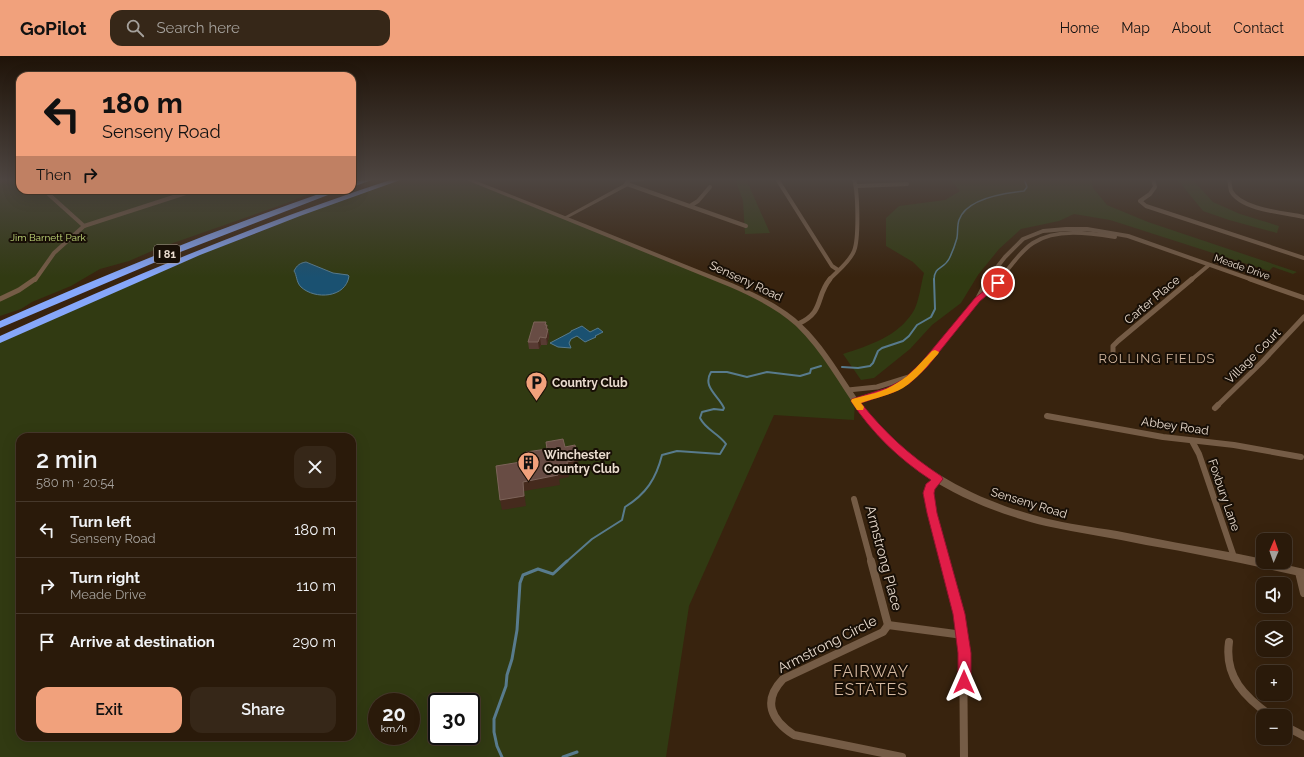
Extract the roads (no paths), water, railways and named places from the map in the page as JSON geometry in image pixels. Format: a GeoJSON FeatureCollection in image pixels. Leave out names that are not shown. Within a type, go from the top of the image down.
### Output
{"type":"FeatureCollection","features":[{"type":"Feature","properties":{"kind":"highway","name":"I 81"},"geometry":{"type":"LineString","coordinates":[[0,325],[172,251],[276,212]]}},
{"type":"Feature","properties":{"kind":"highway","name":"I 81"},"geometry":{"type":"LineString","coordinates":[[0,340],[124,284],[219,244],[303,212]]}},
{"type":"Feature","properties":{"kind":"main road","name":"Senseny Road"},"geometry":{"type":"LineString","coordinates":[[548,212],[642,248],[742,291],[780,310],[798,324],[820,347],[848,390],[875,427],[888,440],[916,464],[938,479],[977,500],[1033,519],[1070,528],[1234,557],[1301,572]]}},
{"type":"Feature","properties":{"kind":"street"},"geometry":{"type":"LineString","coordinates":[[68,212],[84,226]]}},
{"type":"Feature","properties":{"kind":"street"},"geometry":{"type":"LineString","coordinates":[[0,299],[30,283],[41,272],[54,253],[84,226],[128,212]]}},
{"type":"Feature","properties":{"kind":"street"},"geometry":{"type":"LineString","coordinates":[[564,218],[575,212]]}},
{"type":"Feature","properties":{"kind":"street"},"geometry":{"type":"LineString","coordinates":[[706,212],[746,226]]}},
{"type":"Feature","properties":{"kind":"street"},"geometry":{"type":"LineString","coordinates":[[798,212],[832,266],[838,270]]}},
{"type":"Feature","properties":{"kind":"street"},"geometry":{"type":"LineString","coordinates":[[798,324],[806,320],[817,310],[824,288],[850,257],[856,245],[857,212]]}},
{"type":"Feature","properties":{"kind":"street"},"geometry":{"type":"LineString","coordinates":[[1163,212],[1304,258]]}},
{"type":"Feature","properties":{"kind":"street"},"geometry":{"type":"LineString","coordinates":[[1279,212],[1304,217]]}},
{"type":"Feature","properties":{"kind":"street","name":"Meade Drive"},"geometry":{"type":"LineString","coordinates":[[856,401],[900,386],[913,375],[924,365],[977,300],[988,279],[1005,257],[1023,239],[1044,231],[1076,229],[1106,232],[1140,239],[1304,298]]}},
{"type":"Feature","properties":{"kind":"street","name":"Meade Drive"},"geometry":{"type":"LineString","coordinates":[[977,300],[998,283],[1025,250],[1037,241],[1049,236],[1074,233],[1104,235],[1174,252]]}},
{"type":"Feature","properties":{"kind":"street","name":"Carter Place"},"geometry":{"type":"LineString","coordinates":[[1113,353],[1113,346],[1118,341],[1209,265]]}},
{"type":"Feature","properties":{"kind":"street","name":"Village Court"},"geometry":{"type":"LineString","coordinates":[[1215,408],[1262,362],[1304,317]]}},
{"type":"Feature","properties":{"kind":"street","name":"Meade Drive"},"geometry":{"type":"LineString","coordinates":[[848,390],[864,389],[889,384],[913,375]]}},
{"type":"Feature","properties":{"kind":"street","name":"Abbey Road"},"geometry":{"type":"LineString","coordinates":[[1047,416],[1163,437],[1234,445],[1301,457]]}},
{"type":"Feature","properties":{"kind":"street","name":"Foxbury Lane"},"geometry":{"type":"LineString","coordinates":[[1192,441],[1199,454],[1234,557]]}},
{"type":"Feature","properties":{"kind":"street"},"geometry":{"type":"LineString","coordinates":[[938,479],[930,487],[929,493],[932,513],[959,614],[963,635],[964,757]]}},
{"type":"Feature","properties":{"kind":"street","name":"Armstrong Place"},"geometry":{"type":"LineString","coordinates":[[854,499],[888,625]]}},
{"type":"Feature","properties":{"kind":"street"},"geometry":{"type":"LineString","coordinates":[[1301,572],[1304,594]]}},
{"type":"Feature","properties":{"kind":"street","name":"Armstrong Circle"},"geometry":{"type":"LineString","coordinates":[[902,757],[794,735],[779,724],[774,716],[771,705],[772,693],[776,685],[783,679],[883,632],[888,625],[963,635]]}},
{"type":"Feature","properties":{"kind":"street"},"geometry":{"type":"LineString","coordinates":[[1228,642],[1227,660],[1229,669],[1234,678],[1253,702],[1262,709]]}},
{"type":"Feature","properties":{"kind":"street"},"geometry":{"type":"LineString","coordinates":[[1292,730],[1304,736]]}},
{"type":"Feature","properties":{"kind":"water"},"geometry":{"type":"Polygon","coordinates":[[[306,262],[333,273],[348,275],[347,283],[336,293],[329,295],[314,294],[307,291],[299,285],[294,271],[296,267],[306,262]]]}},
{"type":"Feature","properties":{"kind":"water"},"geometry":{"type":"Polygon","coordinates":[[[582,326],[590,332],[598,328],[603,332],[585,342],[577,336],[571,339],[569,343],[571,348],[558,347],[550,343],[571,331],[582,326]]]}},
{"type":"Feature","properties":{"kind":"waterway"},"geometry":{"type":"LineString","coordinates":[[934,279],[934,275],[937,270],[945,265],[949,259],[957,238],[959,220],[964,212]]}},
{"type":"Feature","properties":{"kind":"waterway"},"geometry":{"type":"LineString","coordinates":[[842,367],[858,368],[870,366],[873,363],[878,351],[882,348],[903,341],[909,336],[917,325],[931,317],[935,309],[934,279]]}},
{"type":"Feature","properties":{"kind":"waterway"},"geometry":{"type":"LineString","coordinates":[[566,562],[592,539],[622,520],[625,507],[639,497],[653,479],[660,464],[662,455],[677,451],[720,454],[726,444],[705,426],[700,418],[702,412],[714,409],[723,410],[724,408],[712,391],[708,382],[711,372],[727,372],[747,377],[767,372],[800,376],[810,373],[811,369],[821,366]]}},
{"type":"Feature","properties":{"kind":"waterway"},"geometry":{"type":"LineString","coordinates":[[502,757],[497,746],[494,732],[494,719],[506,686],[507,675],[512,659],[517,630],[520,583],[523,575],[538,569],[553,574],[567,561]]}},
{"type":"Feature","properties":{"kind":"waterway"},"geometry":{"type":"LineString","coordinates":[[563,757],[577,752]]}},
{"type":"Feature","properties":{"kind":"place","name":"Country Club"},"geometry":{"type":"Point","coordinates":[536,402]}},
{"type":"Feature","properties":{"kind":"place","name":"Winchester Country Club"},"geometry":{"type":"Point","coordinates":[529,482]}},
{"type":"Feature","properties":{"kind":"district","name":"ROLLING FIELDS"},"geometry":{"type":"Point","coordinates":[1157,358]}},
{"type":"Feature","properties":{"kind":"district","name":"FAIRWAY ESTATES"},"geometry":{"type":"Point","coordinates":[871,680]}},
{"type":"Feature","properties":{"kind":"park label","name":"Jim Barnett Park"},"geometry":{"type":"Point","coordinates":[48,237]}}]}
